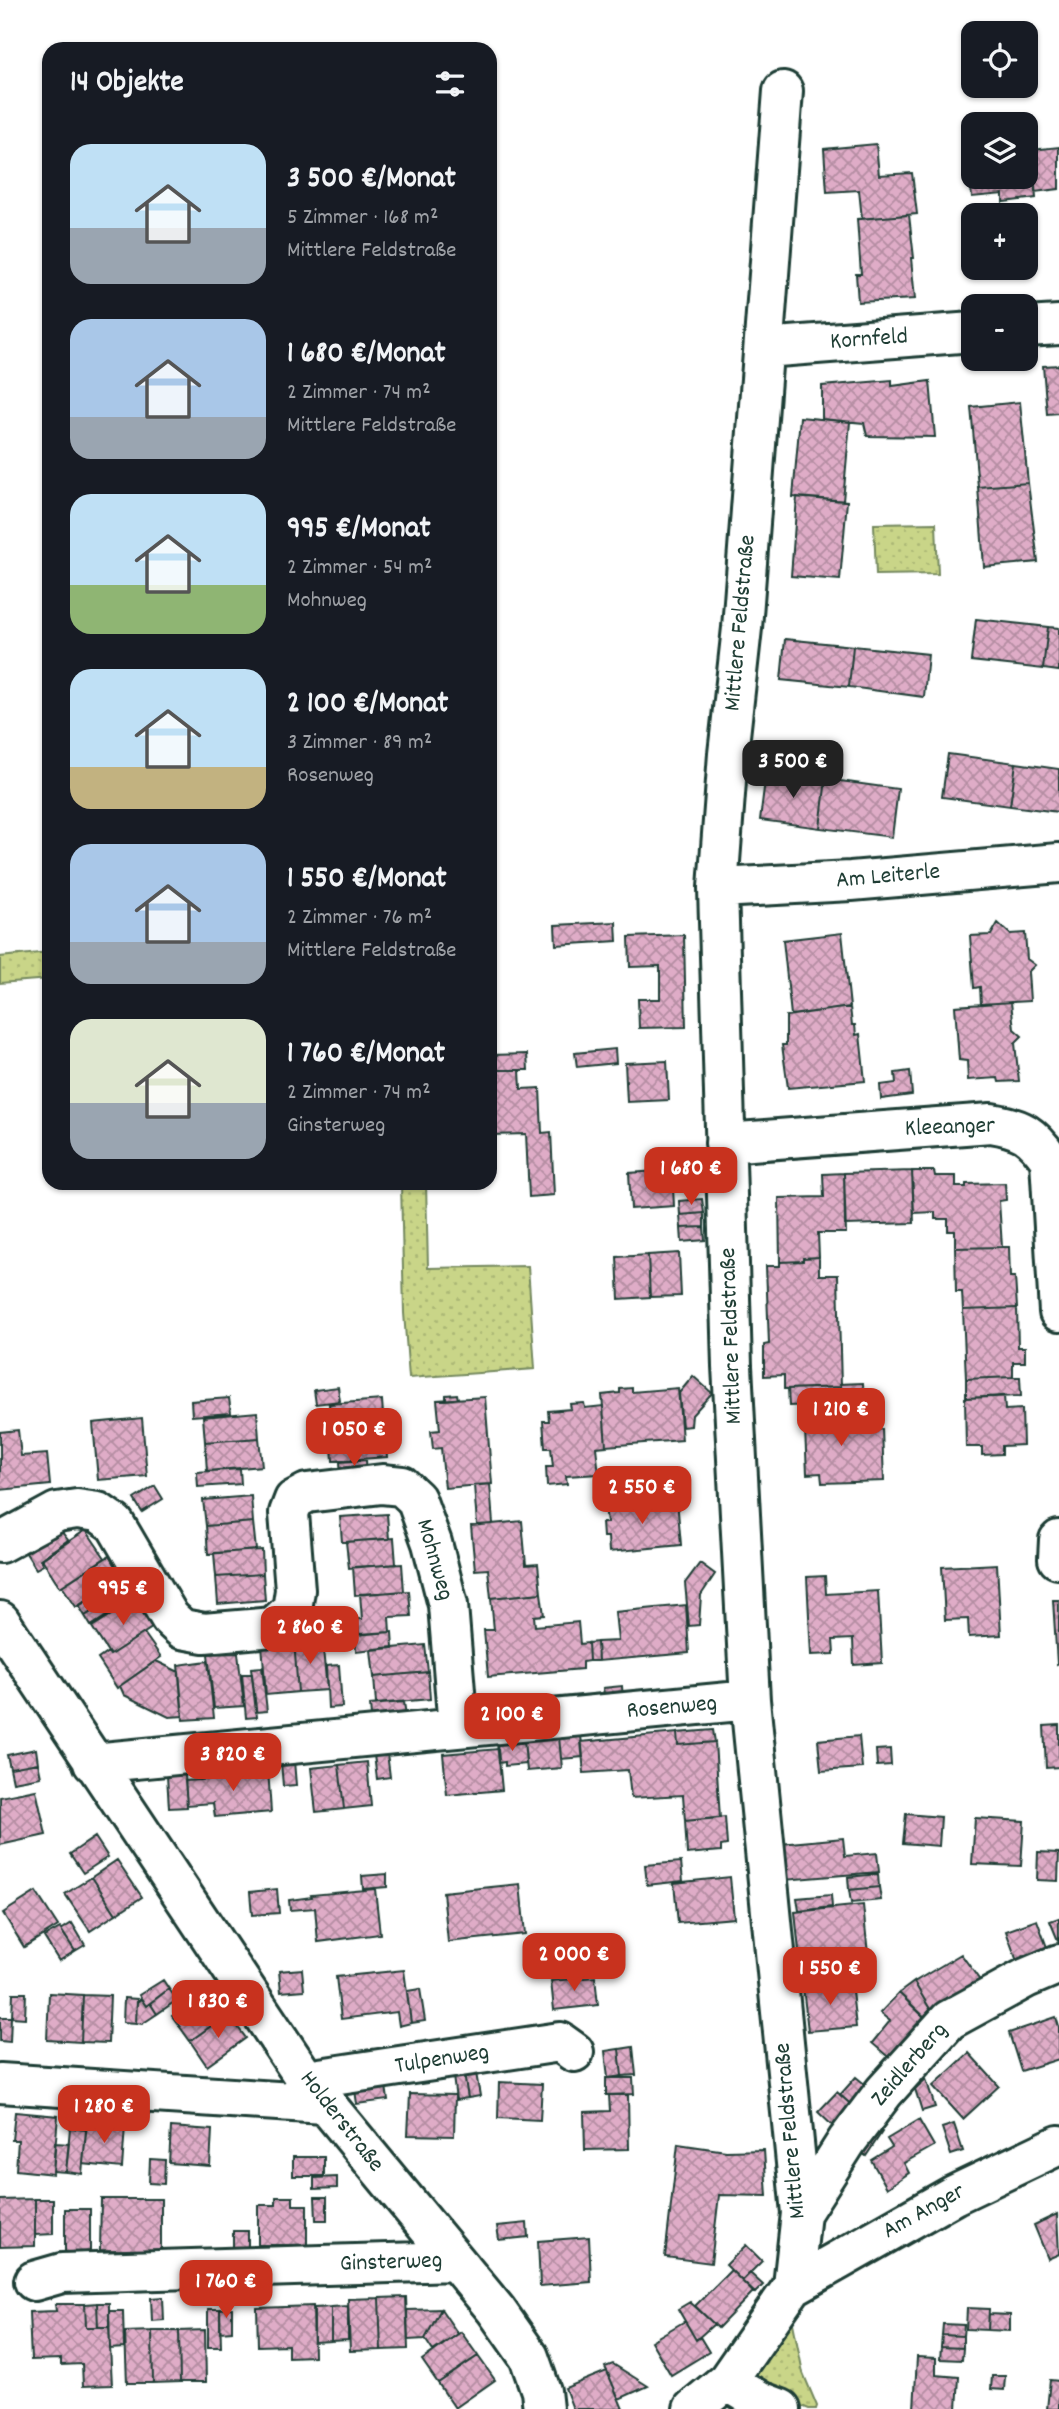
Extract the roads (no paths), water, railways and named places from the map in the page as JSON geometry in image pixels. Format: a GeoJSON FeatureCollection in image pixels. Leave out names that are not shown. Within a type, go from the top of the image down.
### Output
{"type":"FeatureCollection","features":[{"type":"Feature","properties":{"kind":"street","name":"Mittlere Feldstraße"},"geometry":{"type":"LineString","coordinates":[[783,91],[742,628],[728,754],[718,888],[737,1483],[750,1700],[801,2213],[793,2286]]}},
{"type":"Feature","properties":{"kind":"street"},"geometry":{"type":"LineString","coordinates":[[1038,326],[1059,325]]}},
{"type":"Feature","properties":{"kind":"street","name":"Kornfeld"},"geometry":{"type":"LineString","coordinates":[[764,348],[961,333]]}},
{"type":"Feature","properties":{"kind":"street","name":"Am Leiterle"},"geometry":{"type":"LineString","coordinates":[[718,888],[852,881],[1059,863]]}},
{"type":"Feature","properties":{"kind":"street","name":"Kleeanger"},"geometry":{"type":"LineString","coordinates":[[725,1143],[991,1123],[1014,1127],[1036,1139],[1050,1160],[1059,1312]]}},
{"type":"Feature","properties":{"kind":"street","name":"Mohnweg"},"geometry":{"type":"LineString","coordinates":[[0,1543],[57,1512],[77,1509],[97,1512],[115,1524],[170,1618],[182,1629],[204,1633],[273,1627],[292,1610],[295,1590],[289,1513],[293,1500],[307,1493],[382,1484],[402,1486],[416,1499],[432,1543],[448,1605],[458,1728]]}},
{"type":"Feature","properties":{"kind":"street"},"geometry":{"type":"LineString","coordinates":[[1058,1559],[1059,1540]]}},
{"type":"Feature","properties":{"kind":"street","name":"Holderstraße"},"geometry":{"type":"LineString","coordinates":[[0,1621],[315,2092],[496,2309],[529,2357],[541,2391],[543,2409]]}},
{"type":"Feature","properties":{"kind":"street","name":"Rosenweg"},"geometry":{"type":"LineString","coordinates":[[93,1763],[750,1700]]}},
{"type":"Feature","properties":{"kind":"street","name":"Zeidlerberg"},"geometry":{"type":"LineString","coordinates":[[801,2213],[847,2141],[884,2092],[948,2020],[1016,1983],[1059,1964]]}},
{"type":"Feature","properties":{"kind":"street","name":"Tulpenweg"},"geometry":{"type":"LineString","coordinates":[[0,2083],[315,2092],[560,2042],[574,2052]]}},
{"type":"Feature","properties":{"kind":"street","name":"Am Anger"},"geometry":{"type":"LineString","coordinates":[[793,2286],[962,2190],[1059,2145]]}},
{"type":"Feature","properties":{"kind":"street","name":"Ginsterweg"},"geometry":{"type":"LineString","coordinates":[[34,2281],[62,2273],[455,2261]]}},
{"type":"Feature","properties":{"kind":"street"},"geometry":{"type":"LineString","coordinates":[[693,2409],[727,2381],[793,2286]]}},
{"type":"Feature","properties":{"kind":"street"},"geometry":{"type":"LineString","coordinates":[[727,2381],[760,2401],[781,2409]]}}]}
